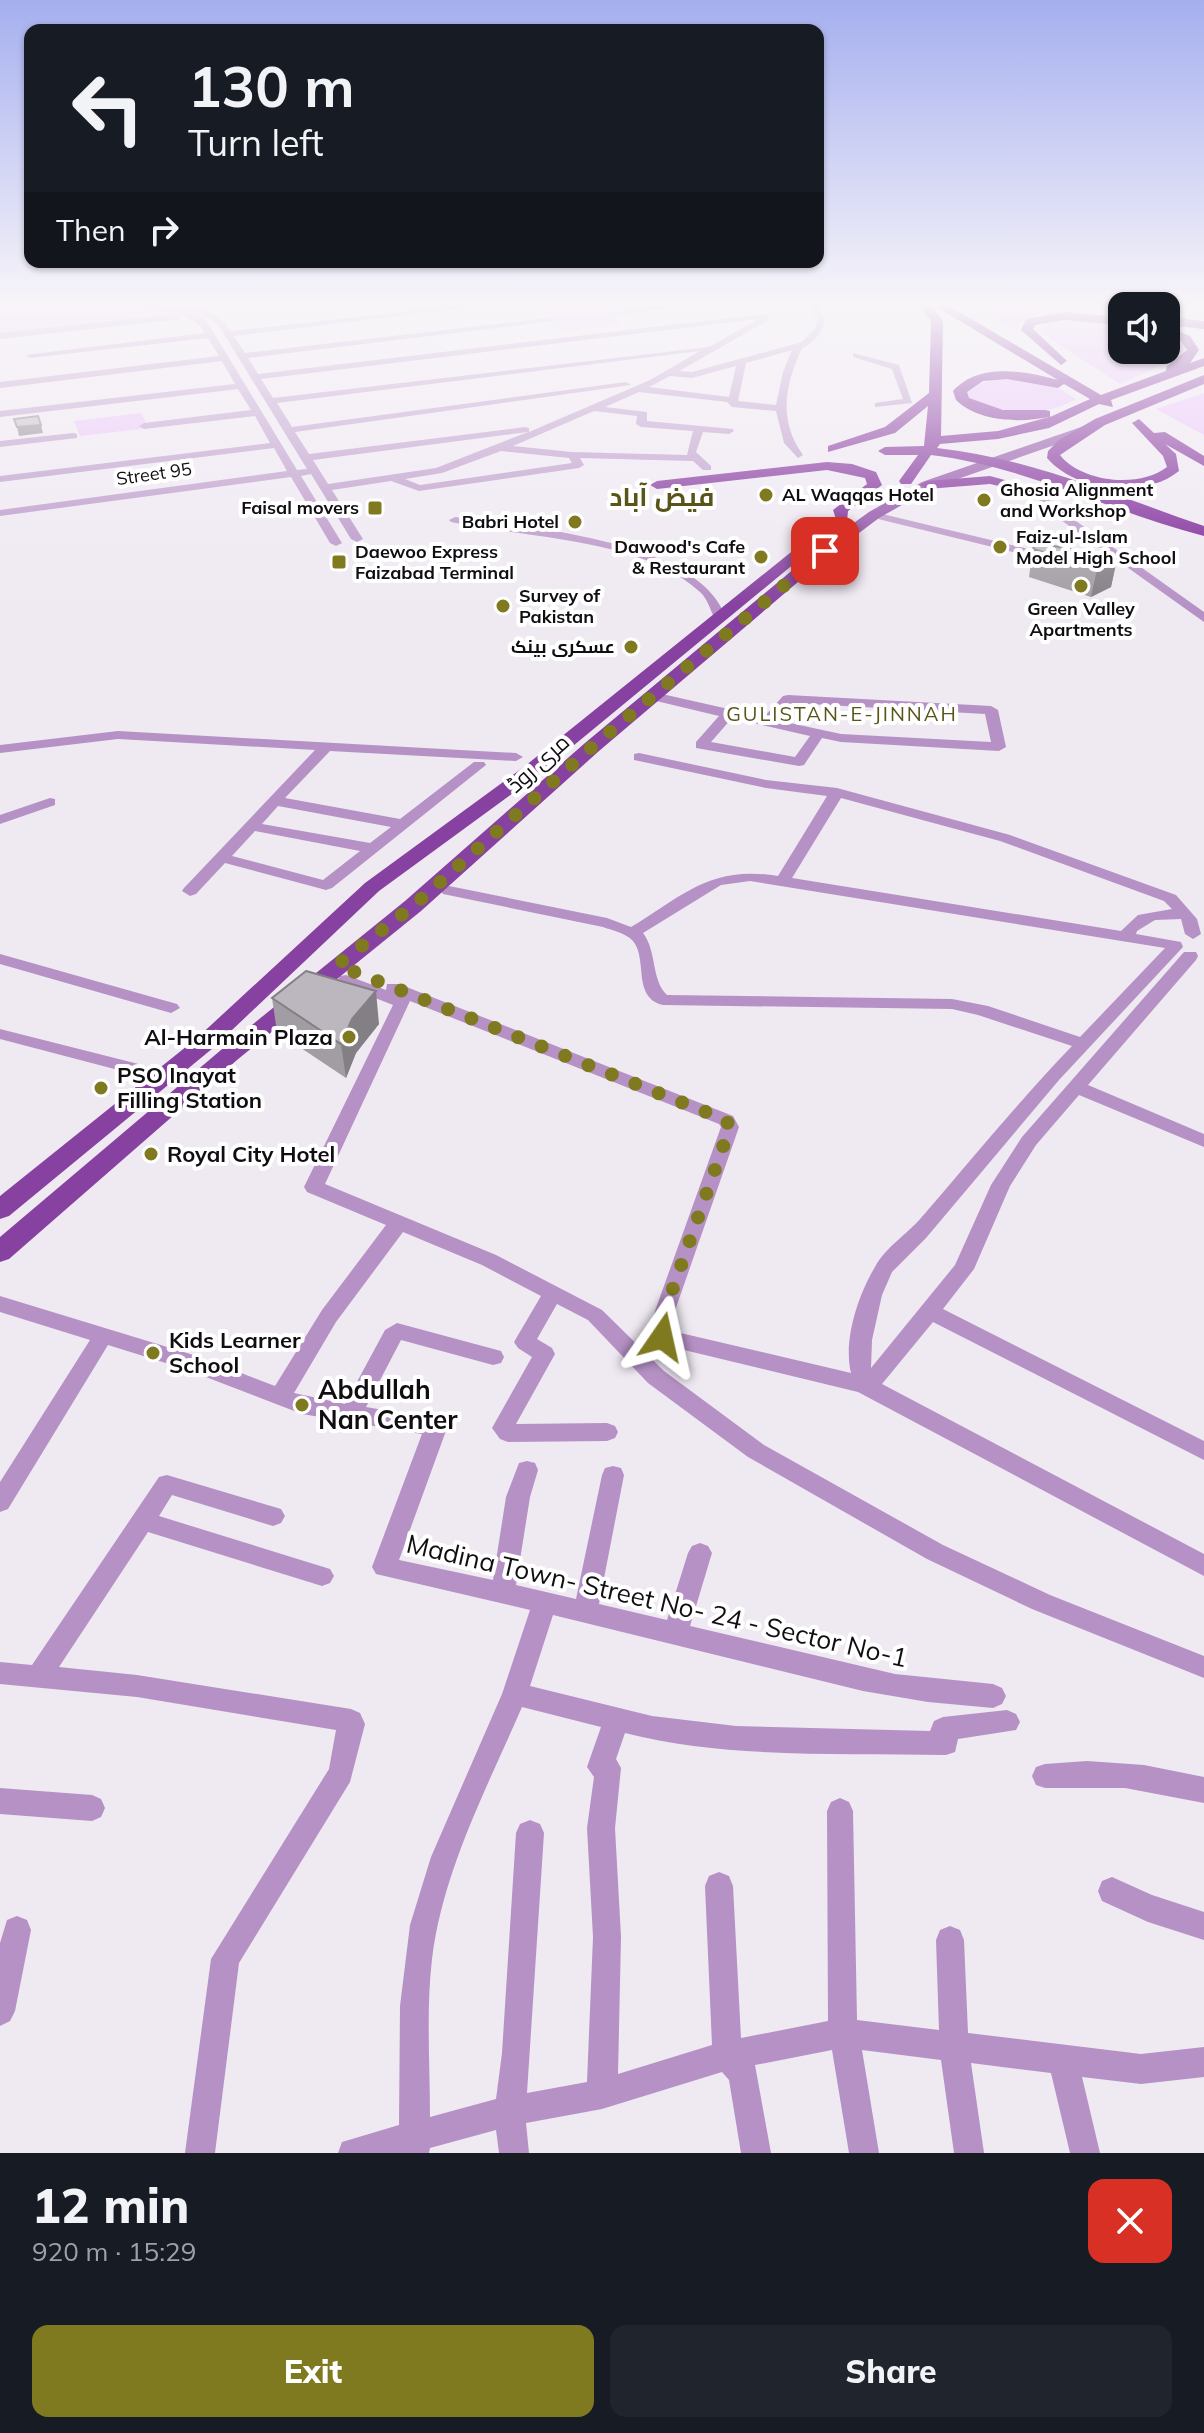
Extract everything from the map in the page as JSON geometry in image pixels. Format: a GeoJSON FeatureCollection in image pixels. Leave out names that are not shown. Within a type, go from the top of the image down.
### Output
{"type":"FeatureCollection","features":[{"type":"Feature","properties":{"kind":"highway"},"geometry":{"type":"LineString","coordinates":[[833,449],[890,430],[920,406]]}},
{"type":"Feature","properties":{"kind":"highway"},"geometry":{"type":"LineString","coordinates":[[937,406],[934,442],[917,483],[990,480],[1065,500]]}},
{"type":"Feature","properties":{"kind":"highway"},"geometry":{"type":"LineString","coordinates":[[975,406],[1022,415],[1066,406]]}},
{"type":"Feature","properties":{"kind":"highway"},"geometry":{"type":"LineString","coordinates":[[910,441],[998,435],[1044,425],[1075,406]]}},
{"type":"Feature","properties":{"kind":"highway"},"geometry":{"type":"LineString","coordinates":[[1087,406],[1139,423],[1204,462]]}},
{"type":"Feature","properties":{"kind":"highway"},"geometry":{"type":"LineString","coordinates":[[1137,406],[1199,444]]}},
{"type":"Feature","properties":{"kind":"highway","name":"مری روڈ"},"geometry":{"type":"LineString","coordinates":[[1094,426],[1139,406]]}},
{"type":"Feature","properties":{"kind":"highway"},"geometry":{"type":"LineString","coordinates":[[1094,426],[1063,441],[1053,454],[1057,463],[1066,470],[1118,483],[1146,482],[1165,477],[1174,468],[1173,460],[1139,423]]}},
{"type":"Feature","properties":{"kind":"highway"},"geometry":{"type":"LineString","coordinates":[[885,451],[953,451],[1012,467],[1204,531]]}},
{"type":"Feature","properties":{"kind":"highway"},"geometry":{"type":"LineString","coordinates":[[657,485],[827,466],[852,468],[871,475],[875,485],[840,510],[842,519]]}},
{"type":"Feature","properties":{"kind":"highway"},"geometry":{"type":"LineString","coordinates":[[1125,521],[1204,547]]}},
{"type":"Feature","properties":{"kind":"main road"},"geometry":{"type":"LineString","coordinates":[[917,483],[1044,425]]}},
{"type":"Feature","properties":{"kind":"main road","name":"مری روڈ"},"geometry":{"type":"LineString","coordinates":[[0,1210],[205,1043],[372,887],[524,764],[842,519],[917,483],[1094,426]]}},
{"type":"Feature","properties":{"kind":"main road","name":"مری روڈ"},"geometry":{"type":"LineString","coordinates":[[0,1252],[229,1055],[342,973],[592,747],[917,483]]}},
{"type":"Feature","properties":{"kind":"main road"},"geometry":{"type":"LineString","coordinates":[[524,764],[474,824],[401,881],[408,887],[420,885],[438,873],[478,835],[592,747]]}},
{"type":"Feature","properties":{"kind":"main road"},"geometry":{"type":"LineString","coordinates":[[205,1043],[304,967],[374,903],[383,900],[393,902],[394,908],[302,984],[229,1055]]}},
{"type":"Feature","properties":{"kind":"street"},"geometry":{"type":"LineString","coordinates":[[0,414],[76,406]]}},
{"type":"Feature","properties":{"kind":"street"},"geometry":{"type":"LineString","coordinates":[[251,406],[336,543]]}},
{"type":"Feature","properties":{"kind":"street"},"geometry":{"type":"LineString","coordinates":[[274,406],[357,539]]}},
{"type":"Feature","properties":{"kind":"street"},"geometry":{"type":"LineString","coordinates":[[290,430],[469,406]]}},
{"type":"Feature","properties":{"kind":"street"},"geometry":{"type":"LineString","coordinates":[[323,488],[438,471],[475,459],[592,406]]}},
{"type":"Feature","properties":{"kind":"street"},"geometry":{"type":"LineString","coordinates":[[745,406],[781,408],[791,448],[798,455]]}},
{"type":"Feature","properties":{"kind":"street"},"geometry":{"type":"LineString","coordinates":[[589,408],[643,414],[641,424],[729,431]]}},
{"type":"Feature","properties":{"kind":"street"},"geometry":{"type":"LineString","coordinates":[[144,426],[255,413]]}},
{"type":"Feature","properties":{"kind":"street"},"geometry":{"type":"LineString","coordinates":[[304,458],[544,428]]}},
{"type":"Feature","properties":{"kind":"street"},"geometry":{"type":"LineString","coordinates":[[692,458],[692,445],[699,429]]}},
{"type":"Feature","properties":{"kind":"street"},"geometry":{"type":"LineString","coordinates":[[0,444],[73,436]]}},
{"type":"Feature","properties":{"kind":"street"},"geometry":{"type":"LineString","coordinates":[[0,479],[276,445]]}},
{"type":"Feature","properties":{"kind":"street"},"geometry":{"type":"LineString","coordinates":[[498,448],[572,455],[692,458],[707,468]]}},
{"type":"Feature","properties":{"kind":"street"},"geometry":{"type":"LineString","coordinates":[[392,478],[419,488],[579,465],[572,455]]}},
{"type":"Feature","properties":{"kind":"street"},"geometry":{"type":"LineString","coordinates":[[475,459],[497,477]]}},
{"type":"Feature","properties":{"kind":"street","name":"Street 95"},"geometry":{"type":"LineString","coordinates":[[0,513],[313,471]]}},
{"type":"Feature","properties":{"kind":"street"},"geometry":{"type":"LineString","coordinates":[[1040,493],[1048,506],[1204,618]]}},
{"type":"Feature","properties":{"kind":"street"},"geometry":{"type":"LineString","coordinates":[[874,515],[1066,561]]}},
{"type":"Feature","properties":{"kind":"street"},"geometry":{"type":"LineString","coordinates":[[455,520],[648,557],[683,573],[703,587],[719,616]]}},
{"type":"Feature","properties":{"kind":"street"},"geometry":{"type":"LineString","coordinates":[[920,687],[924,707]]}},
{"type":"Feature","properties":{"kind":"street"},"geometry":{"type":"LineString","coordinates":[[653,696],[728,714],[841,738],[999,747],[991,710],[788,699],[767,722]]}},
{"type":"Feature","properties":{"kind":"street"},"geometry":{"type":"LineString","coordinates":[[728,714],[701,745],[799,762],[819,733]]}},
{"type":"Feature","properties":{"kind":"street"},"geometry":{"type":"LineString","coordinates":[[0,742],[138,728],[372,744],[474,760]]}},
{"type":"Feature","properties":{"kind":"street"},"geometry":{"type":"LineString","coordinates":[[0,749],[118,735],[524,764]]}},
{"type":"Feature","properties":{"kind":"street"},"geometry":{"type":"LineString","coordinates":[[190,891],[325,748]]}},
{"type":"Feature","properties":{"kind":"street"},"geometry":{"type":"LineString","coordinates":[[639,757],[766,784],[837,792],[1005,838],[1170,898],[1200,933],[1180,936],[1186,951]]}},
{"type":"Feature","properties":{"kind":"street"},"geometry":{"type":"LineString","coordinates":[[222,858],[326,885],[474,760]]}},
{"type":"Feature","properties":{"kind":"street"},"geometry":{"type":"LineString","coordinates":[[783,880],[837,792]]}},
{"type":"Feature","properties":{"kind":"street"},"geometry":{"type":"LineString","coordinates":[[275,801],[401,824]]}},
{"type":"Feature","properties":{"kind":"street"},"geometry":{"type":"LineString","coordinates":[[0,820],[50,802]]}},
{"type":"Feature","properties":{"kind":"street"},"geometry":{"type":"LineString","coordinates":[[251,826],[371,848]]}},
{"type":"Feature","properties":{"kind":"street"},"geometry":{"type":"LineString","coordinates":[[632,933],[717,881],[750,876],[1126,936],[1186,951]]}},
{"type":"Feature","properties":{"kind":"street"},"geometry":{"type":"LineString","coordinates":[[449,891],[607,923],[632,933],[642,944],[654,993],[663,1000],[952,1004],[982,1010],[1084,1044]]}},
{"type":"Feature","properties":{"kind":"street"},"geometry":{"type":"LineString","coordinates":[[1126,936],[1136,923],[1157,913],[1186,915]]}},
{"type":"Feature","properties":{"kind":"street"},"geometry":{"type":"LineString","coordinates":[[864,1385],[859,1363],[861,1340],[872,1295],[884,1268],[919,1233],[1084,1044],[1186,951]]}},
{"type":"Feature","properties":{"kind":"street"},"geometry":{"type":"LineString","coordinates":[[864,1385],[875,1378],[964,1269],[1014,1163],[1186,951]]}},
{"type":"Feature","properties":{"kind":"street"},"geometry":{"type":"LineString","coordinates":[[0,959],[171,1008]]}},
{"type":"Feature","properties":{"kind":"street"},"geometry":{"type":"LineString","coordinates":[[342,973],[403,1003],[314,1187],[489,1260],[595,1315],[656,1377],[756,1451],[949,1558],[1041,1602],[1204,1667]]}},
{"type":"Feature","properties":{"kind":"street"},"geometry":{"type":"LineString","coordinates":[[342,973],[726,1120],[730,1127],[661,1322],[662,1337],[864,1385],[1204,1566]]}},
{"type":"Feature","properties":{"kind":"street"},"geometry":{"type":"LineString","coordinates":[[0,1034],[164,1076]]}},
{"type":"Feature","properties":{"kind":"street"},"geometry":{"type":"LineString","coordinates":[[1074,1086],[1204,1141]]}},
{"type":"Feature","properties":{"kind":"street"},"geometry":{"type":"LineString","coordinates":[[280,1397],[329,1316],[398,1224]]}},
{"type":"Feature","properties":{"kind":"street"},"geometry":{"type":"LineString","coordinates":[[553,1293],[525,1342],[544,1354],[503,1428],[508,1433],[607,1432]]}},
{"type":"Feature","properties":{"kind":"street","name":"Madina Town- Street No- 24 - Sector No-1"},"geometry":{"type":"LineString","coordinates":[[0,1304],[102,1338],[192,1363],[302,1405],[436,1428],[384,1567],[545,1601],[829,1674],[949,1696],[993,1696]]}},
{"type":"Feature","properties":{"kind":"street"},"geometry":{"type":"LineString","coordinates":[[931,1312],[1204,1451]]}},
{"type":"Feature","properties":{"kind":"street"},"geometry":{"type":"LineString","coordinates":[[351,1414],[397,1331],[493,1357]]}},
{"type":"Feature","properties":{"kind":"street"},"geometry":{"type":"LineString","coordinates":[[0,1502],[102,1338]]}},
{"type":"Feature","properties":{"kind":"street"},"geometry":{"type":"LineString","coordinates":[[503,1592],[518,1497],[527,1470]]}},
{"type":"Feature","properties":{"kind":"street"},"geometry":{"type":"LineString","coordinates":[[585,1611],[613,1475]]}},
{"type":"Feature","properties":{"kind":"street"},"geometry":{"type":"LineString","coordinates":[[38,1677],[167,1484],[273,1516]]}},
{"type":"Feature","properties":{"kind":"street"},"geometry":{"type":"LineString","coordinates":[[144,1521],[322,1576]]}},
{"type":"Feature","properties":{"kind":"street"},"geometry":{"type":"LineString","coordinates":[[675,1633],[700,1553]]}},
{"type":"Feature","properties":{"kind":"street"},"geometry":{"type":"LineString","coordinates":[[415,2144],[414,1989],[427,1915],[462,1817],[515,1694],[545,1601]]}},
{"type":"Feature","properties":{"kind":"street"},"geometry":{"type":"LineString","coordinates":[[0,1673],[137,1686],[352,1723],[341,1773],[225,1959],[200,2153]]}},
{"type":"Feature","properties":{"kind":"street"},"geometry":{"type":"LineString","coordinates":[[515,1694],[652,1728],[736,1738],[946,1743],[943,1729],[1007,1722]]}},
{"type":"Feature","properties":{"kind":"street"},"geometry":{"type":"LineString","coordinates":[[602,2094],[607,1937],[601,1828],[608,1768],[600,1767],[617,1717]]}},
{"type":"Feature","properties":{"kind":"street"},"geometry":{"type":"LineString","coordinates":[[1045,1776],[1085,1772],[1138,1773],[1204,1790]]}},
{"type":"Feature","properties":{"kind":"street"},"geometry":{"type":"LineString","coordinates":[[0,1801],[92,1808]]}},
{"type":"Feature","properties":{"kind":"street"},"geometry":{"type":"LineString","coordinates":[[840,1811],[844,2033],[864,2153]]}},
{"type":"Feature","properties":{"kind":"street"},"geometry":{"type":"LineString","coordinates":[[514,2153],[510,2111],[530,1833]]}},
{"type":"Feature","properties":{"kind":"street"},"geometry":{"type":"LineString","coordinates":[[719,1886],[727,2055],[743,2073],[756,2153]]}},
{"type":"Feature","properties":{"kind":"street"},"geometry":{"type":"LineString","coordinates":[[1112,1891],[1148,1908],[1204,1926]]}},
{"type":"Feature","properties":{"kind":"street"},"geometry":{"type":"LineString","coordinates":[[0,2011],[17,1930]]}},
{"type":"Feature","properties":{"kind":"street"},"geometry":{"type":"LineString","coordinates":[[950,1940],[954,2048],[969,2153]]}},
{"type":"Feature","properties":{"kind":"street"},"geometry":{"type":"LineString","coordinates":[[353,2153],[415,2144],[510,2111],[602,2094],[727,2055],[844,2033],[1141,2069],[1204,2062]]}},
{"type":"Feature","properties":{"kind":"street"},"geometry":{"type":"LineString","coordinates":[[1063,2061],[1085,2153]]}},
{"type":"Feature","properties":{"kind":"shaded area"},"geometry":{"type":"Polygon","coordinates":[[[991,406],[1060,406],[1035,412],[991,406]]]}},
{"type":"Feature","properties":{"kind":"shaded area"},"geometry":{"type":"Polygon","coordinates":[[[1204,406],[1204,435],[1156,409],[1204,406]]]}},
{"type":"Feature","properties":{"kind":"shaded area"},"geometry":{"type":"Polygon","coordinates":[[[141,413],[149,428],[80,436],[74,421],[141,413]]]}},
{"type":"Feature","properties":{"kind":"building"},"geometry":{"type":"Polygon","coordinates":[[[38,416],[41,425],[17,427],[14,419],[38,416]]]}},
{"type":"Feature","properties":{"kind":"building"},"geometry":{"type":"Polygon","coordinates":[[[1035,542],[1117,559],[1097,569],[1033,549],[1035,542]]]}},
{"type":"Feature","properties":{"kind":"building"},"geometry":{"type":"Polygon","coordinates":[[[306,971],[376,991],[352,1019],[341,1044],[272,998],[306,971]]]}},
{"type":"Feature","properties":{"kind":"place","name":"AL Waqqas Hotel"},"geometry":{"type":"Point","coordinates":[766,495]}},
{"type":"Feature","properties":{"kind":"place","name":"Ghosia Alignment and Workshop"},"geometry":{"type":"Point","coordinates":[984,500]}},
{"type":"Feature","properties":{"kind":"place","name":"Faisal movers"},"geometry":{"type":"Point","coordinates":[375,508]}},
{"type":"Feature","properties":{"kind":"place","name":"Babri Hotel"},"geometry":{"type":"Point","coordinates":[575,522]}},
{"type":"Feature","properties":{"kind":"place","name":"Faiz-ul-Islam Model High School"},"geometry":{"type":"Point","coordinates":[1000,547]}},
{"type":"Feature","properties":{"kind":"place","name":"Dawood's Cafe & Restaurant"},"geometry":{"type":"Point","coordinates":[761,557]}},
{"type":"Feature","properties":{"kind":"place","name":"Daewoo Express Faizabad Terminal"},"geometry":{"type":"Point","coordinates":[339,562]}},
{"type":"Feature","properties":{"kind":"place","name":"Green Valley Apartments"},"geometry":{"type":"Point","coordinates":[1081,586]}},
{"type":"Feature","properties":{"kind":"place","name":"Survey of Pakistan"},"geometry":{"type":"Point","coordinates":[503,606]}},
{"type":"Feature","properties":{"kind":"place","name":"عسکری بینک"},"geometry":{"type":"Point","coordinates":[631,647]}},
{"type":"Feature","properties":{"kind":"place","name":"Al-Harmain Plaza"},"geometry":{"type":"Point","coordinates":[349,1037]}},
{"type":"Feature","properties":{"kind":"place","name":"PSO Inayat Filling Station"},"geometry":{"type":"Point","coordinates":[101,1088]}},
{"type":"Feature","properties":{"kind":"place","name":"Royal City Hotel"},"geometry":{"type":"Point","coordinates":[151,1154]}},
{"type":"Feature","properties":{"kind":"place","name":"Kids Learner School"},"geometry":{"type":"Point","coordinates":[153,1353]}},
{"type":"Feature","properties":{"kind":"place","name":"Abdullah Nan Center"},"geometry":{"type":"Point","coordinates":[302,1405]}},
{"type":"Feature","properties":{"kind":"district","name":"فیض آباد"},"geometry":{"type":"Point","coordinates":[662,497]}},
{"type":"Feature","properties":{"kind":"district","name":"GULISTAN-E-JINNAH"},"geometry":{"type":"Point","coordinates":[842,714]}},
{"type":"Feature","properties":{"kind":"route"},"geometry":{"type":"LineString","coordinates":[[662,1337],[661,1322],[730,1127],[726,1120],[337,965],[413,906],[592,747],[825,551]]}}]}
